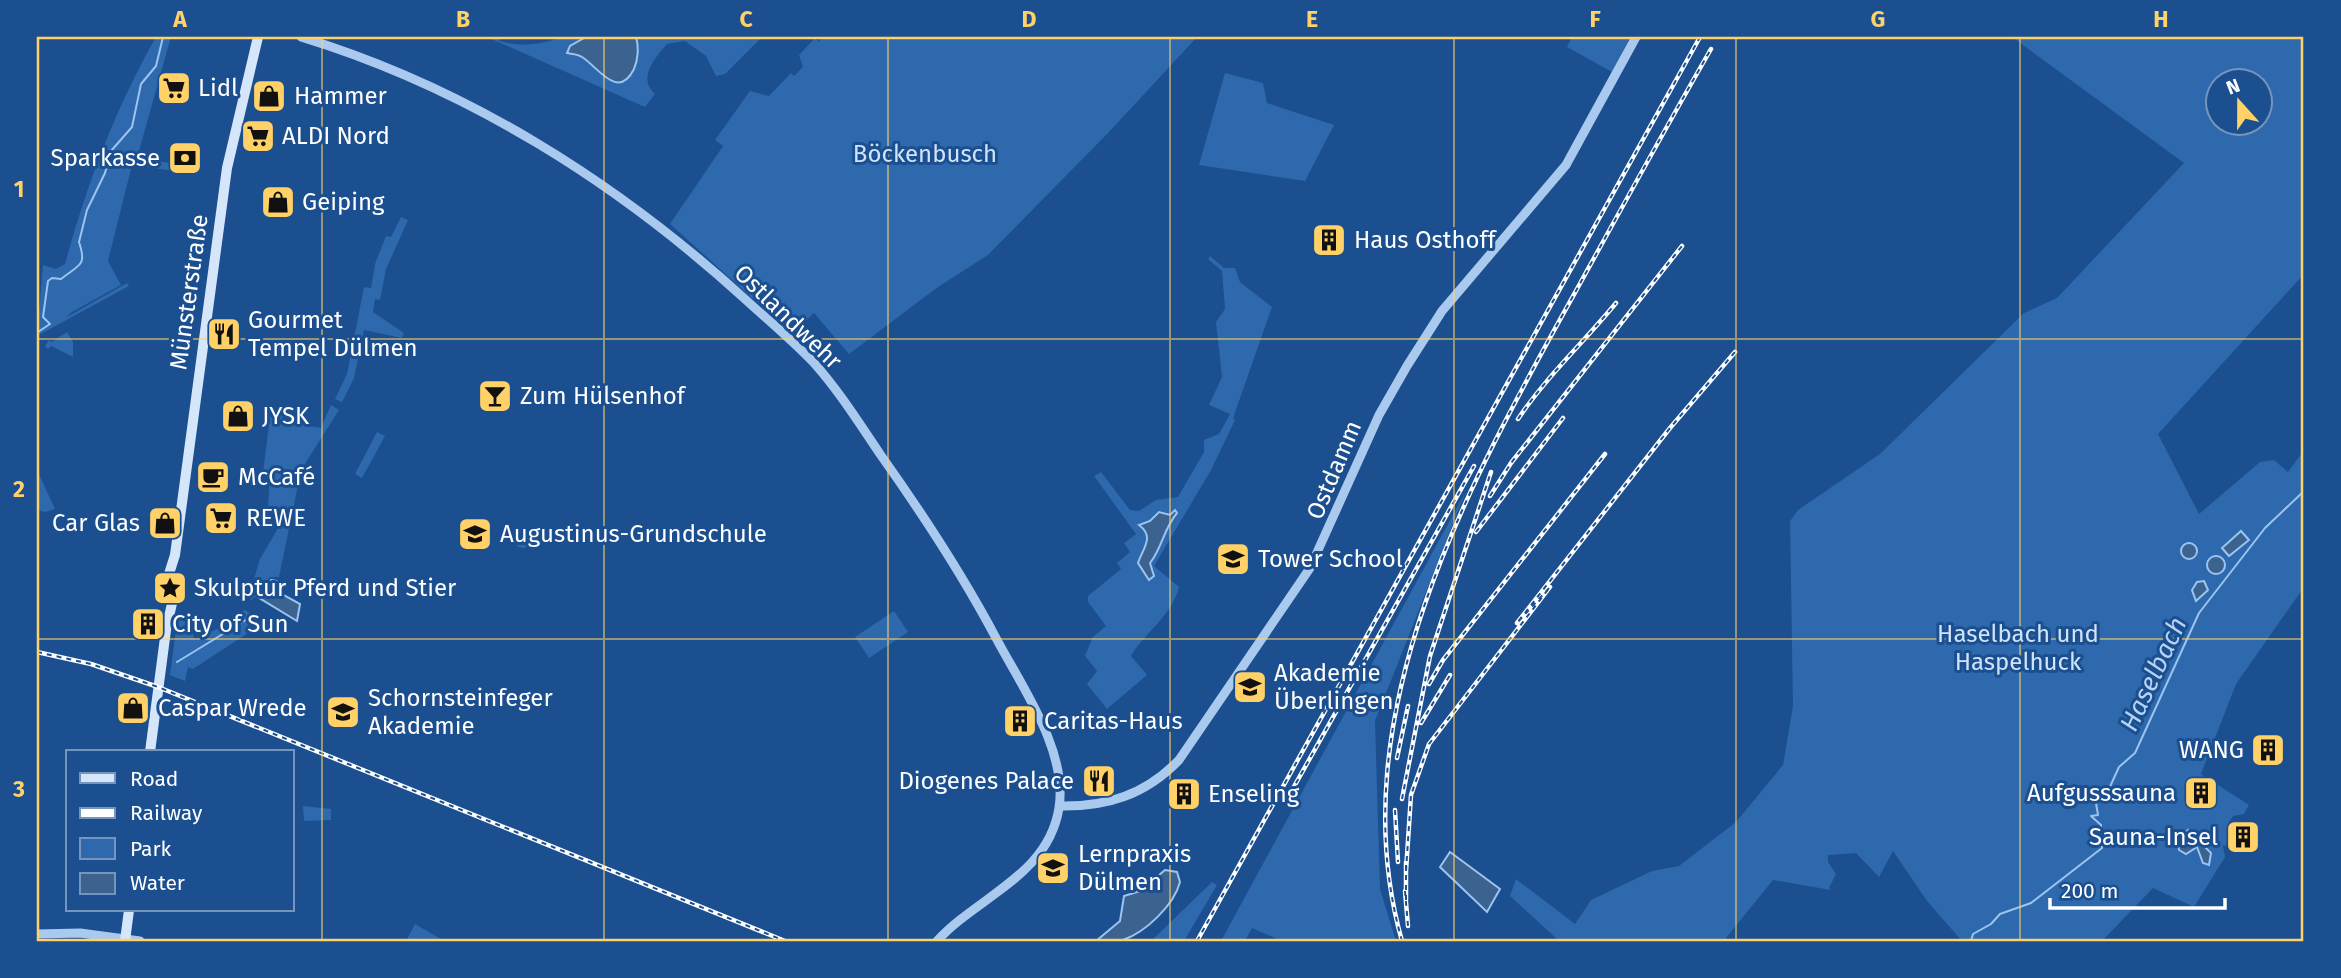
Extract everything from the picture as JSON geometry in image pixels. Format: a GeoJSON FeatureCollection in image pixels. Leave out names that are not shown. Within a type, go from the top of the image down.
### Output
{"type":"FeatureCollection","features":[{"type":"Feature","properties":{"kind":"main road","name":"Münsterstraße"},"geometry":{"type":"LineString","coordinates":[[172,578],[228,168],[258,37]]}},
{"type":"Feature","properties":{"kind":"main road"},"geometry":{"type":"LineString","coordinates":[[150,750],[169,599],[181,590],[172,578],[158,587],[169,599]]}},
{"type":"Feature","properties":{"kind":"main road"},"geometry":{"type":"LineString","coordinates":[[125,940],[129,912]]}},
{"type":"Feature","properties":{"kind":"street","name":"Ostlandwehr"},"geometry":{"type":"LineString","coordinates":[[301,37],[425,83],[570,162],[698,257],[807,356],[901,484],[990,629],[1055,756],[1060,774],[1059,806]]}},
{"type":"Feature","properties":{"kind":"street","name":"Ostdamm"},"geometry":{"type":"LineString","coordinates":[[1059,806],[1103,804],[1130,796],[1156,780],[1179,760],[1310,568],[1379,415],[1407,366],[1442,311],[1566,165],[1636,37]]}},
{"type":"Feature","properties":{"kind":"street"},"geometry":{"type":"LineString","coordinates":[[937,941],[1033,863],[1050,836],[1059,806]]}},
{"type":"Feature","properties":{"kind":"street"},"geometry":{"type":"LineString","coordinates":[[37,934],[80,933],[139,941]]}},
{"type":"Feature","properties":{"kind":"green space"},"geometry":{"type":"Polygon","coordinates":[[[156,37],[171,37],[137,158],[189,166],[188,173],[132,165],[108,261],[121,285],[65,318],[127,283],[129,286],[37,336],[43,265],[56,269],[65,264],[103,148],[156,37]]]}},
{"type":"Feature","properties":{"kind":"green space"},"geometry":{"type":"Polygon","coordinates":[[[487,37],[500,37],[499,41],[523,44],[562,37],[762,37],[725,74],[716,76],[706,56],[685,41],[667,44],[650,68],[648,81],[655,94],[645,107],[487,37]]]}},
{"type":"Feature","properties":{"kind":"green space","name":"Böckenbusch"},"geometry":{"type":"Polygon","coordinates":[[[821,37],[1197,37],[1109,132],[988,255],[938,287],[849,354],[814,313],[792,334],[670,224],[723,146],[715,140],[750,91],[769,96],[791,73],[794,76],[803,67],[799,55],[815,38],[819,42],[821,37]]]}},
{"type":"Feature","properties":{"kind":"green space"},"geometry":{"type":"Polygon","coordinates":[[[1572,37],[1630,37],[1612,72],[1567,47],[1572,37]]]}},
{"type":"Feature","properties":{"kind":"green space","name":"Haselbach und Haspelhuck"},"geometry":{"type":"Polygon","coordinates":[[[2012,37],[2304,37],[2304,274],[2158,434],[2199,514],[2260,462],[2274,460],[2288,472],[2304,450],[2304,587],[2236,684],[2201,774],[2249,805],[2244,814],[2233,816],[2229,822],[2234,844],[2223,846],[2225,857],[2194,907],[2153,888],[2102,941],[1962,941],[1927,901],[1893,851],[1879,877],[1856,853],[1828,855],[1828,862],[1836,874],[1829,888],[1831,890],[1773,880],[1726,938],[1728,941],[1559,941],[1510,896],[1516,879],[1575,924],[1591,900],[1652,871],[1679,866],[1736,822],[1783,765],[1793,706],[1790,521],[1798,510],[1880,454],[2024,313],[2057,298],[2184,163],[2012,37]]]}},
{"type":"Feature","properties":{"kind":"green space"},"geometry":{"type":"Polygon","coordinates":[[[1225,73],[1263,83],[1267,103],[1334,125],[1305,181],[1199,165],[1225,73]]]}},
{"type":"Feature","properties":{"kind":"green space"},"geometry":{"type":"Polygon","coordinates":[[[401,217],[408,220],[386,269],[380,300],[375,299],[373,312],[404,333],[402,338],[364,330],[354,378],[342,402],[335,399],[347,374],[364,287],[371,288],[375,264],[386,236],[391,237],[401,217]]]}},
{"type":"Feature","properties":{"kind":"green space"},"geometry":{"type":"Polygon","coordinates":[[[1210,256],[1224,268],[1235,268],[1240,282],[1272,307],[1233,418],[1235,420],[1211,470],[1154,566],[1179,587],[1171,607],[1131,656],[1147,675],[1107,709],[1087,684],[1097,671],[1085,656],[1093,637],[1106,626],[1088,602],[1088,596],[1121,569],[1117,563],[1130,552],[1124,543],[1136,534],[1094,476],[1101,472],[1130,510],[1139,511],[1156,500],[1178,497],[1204,452],[1204,440],[1219,434],[1230,414],[1209,405],[1222,377],[1216,322],[1225,309],[1222,271],[1208,259],[1210,256]]]}},
{"type":"Feature","properties":{"kind":"green space"},"geometry":{"type":"Polygon","coordinates":[[[67,332],[73,342],[73,357],[51,346],[48,349],[45,346],[49,340],[52,342],[67,332]]]}},
{"type":"Feature","properties":{"kind":"green space"},"geometry":{"type":"Polygon","coordinates":[[[331,405],[339,410],[296,478],[299,480],[279,577],[270,577],[252,600],[248,598],[260,559],[284,518],[285,510],[268,507],[270,474],[263,472],[271,410],[299,414],[298,424],[321,428],[331,405]]]}},
{"type":"Feature","properties":{"kind":"green space"},"geometry":{"type":"Polygon","coordinates":[[[377,432],[385,436],[362,478],[355,474],[377,432]]]}},
{"type":"Feature","properties":{"kind":"green space"},"geometry":{"type":"Polygon","coordinates":[[[37,470],[55,509],[45,512],[37,510],[37,470]]]}},
{"type":"Feature","properties":{"kind":"green space"},"geometry":{"type":"Polygon","coordinates":[[[1466,491],[1375,721],[1380,889],[1396,941],[1282,941],[1252,928],[1245,941],[1221,941],[1466,491]]]}},
{"type":"Feature","properties":{"kind":"green space"},"geometry":{"type":"Polygon","coordinates":[[[520,532],[526,532],[531,540],[529,546],[520,548],[515,543],[515,537],[520,532]]]}},
{"type":"Feature","properties":{"kind":"green space"},"geometry":{"type":"Polygon","coordinates":[[[244,610],[259,617],[251,631],[193,669],[188,667],[185,681],[170,675],[177,622],[185,618],[195,639],[226,625],[244,610]]]}},
{"type":"Feature","properties":{"kind":"green space"},"geometry":{"type":"Polygon","coordinates":[[[894,611],[908,632],[869,658],[855,637],[894,611]]]}},
{"type":"Feature","properties":{"kind":"green space"},"geometry":{"type":"Polygon","coordinates":[[[303,806],[331,809],[331,820],[304,821],[303,806]]]}},
{"type":"Feature","properties":{"kind":"green space"},"geometry":{"type":"Polygon","coordinates":[[[1212,882],[1217,885],[1184,941],[1151,941],[1212,882]]]}},
{"type":"Feature","properties":{"kind":"green space"},"geometry":{"type":"Polygon","coordinates":[[[415,924],[441,939],[440,941],[406,941],[415,924]]]}},
{"type":"Feature","properties":{"kind":"water"},"geometry":{"type":"Polygon","coordinates":[[[586,37],[636,37],[636,62],[628,78],[615,82],[580,56],[567,53],[570,46],[586,37]]]}},
{"type":"Feature","properties":{"kind":"water"},"geometry":{"type":"Polygon","coordinates":[[[1175,510],[1177,513],[1150,563],[1154,576],[1149,580],[1138,563],[1147,538],[1144,529],[1139,525],[1150,521],[1159,512],[1170,515],[1175,510]]]}},
{"type":"Feature","properties":{"kind":"water"},"geometry":{"type":"Polygon","coordinates":[[[2241,531],[2249,540],[2229,556],[2222,548],[2241,531]]]}},
{"type":"Feature","properties":{"kind":"water"},"geometry":{"type":"Polygon","coordinates":[[[2189,543],[2197,551],[2189,559],[2181,551],[2189,543]]]}},
{"type":"Feature","properties":{"kind":"water"},"geometry":{"type":"Polygon","coordinates":[[[2216,556],[2222,559],[2225,565],[2222,571],[2216,574],[2210,571],[2207,565],[2210,559],[2216,556]]]}},
{"type":"Feature","properties":{"kind":"water"},"geometry":{"type":"Polygon","coordinates":[[[271,580],[277,581],[278,592],[300,604],[297,621],[256,596],[258,592],[266,592],[271,580]]]}},
{"type":"Feature","properties":{"kind":"water"},"geometry":{"type":"Polygon","coordinates":[[[2204,581],[2208,590],[2196,601],[2192,590],[2197,582],[2204,581]]]}},
{"type":"Feature","properties":{"kind":"water"},"geometry":{"type":"Polygon","coordinates":[[[2188,830],[2211,853],[2209,865],[2203,863],[2197,847],[2186,854],[2179,850],[2178,841],[2188,830]]]}},
{"type":"Feature","properties":{"kind":"water"},"geometry":{"type":"Polygon","coordinates":[[[1450,852],[1500,889],[1487,912],[1440,867],[1450,852]]]}},
{"type":"Feature","properties":{"kind":"water"},"geometry":{"type":"Polygon","coordinates":[[[1165,870],[1177,872],[1180,882],[1172,900],[1158,917],[1141,931],[1123,940],[1096,941],[1120,921],[1124,896],[1140,891],[1165,870]]]}},
{"type":"Feature","properties":{"kind":"waterway"},"geometry":{"type":"LineString","coordinates":[[38,332],[50,324],[43,317],[48,281],[52,278],[61,279],[82,260],[79,242],[87,210],[105,173],[111,151],[132,127],[141,84],[156,66],[163,37]]}},
{"type":"Feature","properties":{"kind":"waterway","name":"Haselbach"},"geometry":{"type":"LineString","coordinates":[[1971,941],[1973,934],[1991,924],[2000,914],[2031,903],[2102,848],[2101,825],[2091,816],[2098,815],[2096,803],[2108,791],[2119,767],[2135,753],[2199,613],[2265,528],[2304,491]]}},
{"type":"Feature","properties":{"kind":"waterway"},"geometry":{"type":"LineString","coordinates":[[177,662],[249,618]]}},
{"type":"Feature","properties":{"kind":"railway"},"geometry":{"type":"LineString","coordinates":[[1197,941],[1700,37]]}},
{"type":"Feature","properties":{"kind":"railway"},"geometry":{"type":"LineString","coordinates":[[1402,941],[1387,856],[1387,771],[1401,686],[1425,603],[1458,520],[1496,440],[1711,49]]}},
{"type":"Feature","properties":{"kind":"railway"},"geometry":{"type":"LineString","coordinates":[[1490,496],[1511,463],[1682,246]]}},
{"type":"Feature","properties":{"kind":"railway"},"geometry":{"type":"LineString","coordinates":[[1518,419],[1553,374],[1616,303]]}},
{"type":"Feature","properties":{"kind":"railway"},"geometry":{"type":"LineString","coordinates":[[1406,871],[1411,795],[1429,744],[1550,587],[1517,623],[1670,428],[1735,352]]}},
{"type":"Feature","properties":{"kind":"railway"},"geometry":{"type":"LineString","coordinates":[[1476,532],[1563,418]]}},
{"type":"Feature","properties":{"kind":"railway"},"geometry":{"type":"LineString","coordinates":[[1429,684],[1443,660],[1605,454]]}},
{"type":"Feature","properties":{"kind":"railway"},"geometry":{"type":"LineString","coordinates":[[1291,792],[1474,466]]}},
{"type":"Feature","properties":{"kind":"railway"},"geometry":{"type":"LineString","coordinates":[[1402,799],[1430,656],[1491,472]]}},
{"type":"Feature","properties":{"kind":"railway"},"geometry":{"type":"LineString","coordinates":[[37,652],[91,664],[158,687],[785,941]]}},
{"type":"Feature","properties":{"kind":"railway"},"geometry":{"type":"LineString","coordinates":[[1421,723],[1450,675]]}},
{"type":"Feature","properties":{"kind":"railway"},"geometry":{"type":"LineString","coordinates":[[1397,758],[1408,706]]}},
{"type":"Feature","properties":{"kind":"railway"},"geometry":{"type":"LineString","coordinates":[[1395,810],[1398,862]]}},
{"type":"Feature","properties":{"kind":"railway"},"geometry":{"type":"LineString","coordinates":[[1406,862],[1406,900]]}},
{"type":"Feature","properties":{"kind":"railway"},"geometry":{"type":"LineString","coordinates":[[1405,891],[1408,926]]}},
{"type":"Feature","properties":{"kind":"place","name":"Lidl"},"geometry":{"type":"Point","coordinates":[174,88]}},
{"type":"Feature","properties":{"kind":"place","name":"Hammer"},"geometry":{"type":"Point","coordinates":[269,96]}},
{"type":"Feature","properties":{"kind":"place","name":"ALDI Nord"},"geometry":{"type":"Point","coordinates":[258,136]}},
{"type":"Feature","properties":{"kind":"place","name":"Sparkasse"},"geometry":{"type":"Point","coordinates":[185,158]}},
{"type":"Feature","properties":{"kind":"place","name":"Geiping"},"geometry":{"type":"Point","coordinates":[278,202]}},
{"type":"Feature","properties":{"kind":"place","name":"Haus Osthoff"},"geometry":{"type":"Point","coordinates":[1329,240]}},
{"type":"Feature","properties":{"kind":"place","name":"Gourmet Tempel Dülmen"},"geometry":{"type":"Point","coordinates":[224,334]}},
{"type":"Feature","properties":{"kind":"place","name":"Zum Hülsenhof"},"geometry":{"type":"Point","coordinates":[495,396]}},
{"type":"Feature","properties":{"kind":"place","name":"JYSK"},"geometry":{"type":"Point","coordinates":[238,416]}},
{"type":"Feature","properties":{"kind":"place","name":"McCafé"},"geometry":{"type":"Point","coordinates":[213,477]}},
{"type":"Feature","properties":{"kind":"place","name":"REWE"},"geometry":{"type":"Point","coordinates":[221,518]}},
{"type":"Feature","properties":{"kind":"place","name":"Car Glas"},"geometry":{"type":"Point","coordinates":[165,523]}},
{"type":"Feature","properties":{"kind":"place","name":"Augustinus-Grundschule"},"geometry":{"type":"Point","coordinates":[475,534]}},
{"type":"Feature","properties":{"kind":"place","name":"Tower School"},"geometry":{"type":"Point","coordinates":[1233,559]}},
{"type":"Feature","properties":{"kind":"place","name":"Skulptur Pferd und Stier"},"geometry":{"type":"Point","coordinates":[170,588]}},
{"type":"Feature","properties":{"kind":"place","name":"City of Sun"},"geometry":{"type":"Point","coordinates":[148,624]}},
{"type":"Feature","properties":{"kind":"place","name":"Akademie Überlingen"},"geometry":{"type":"Point","coordinates":[1250,687]}},
{"type":"Feature","properties":{"kind":"place","name":"Caspar Wrede"},"geometry":{"type":"Point","coordinates":[133,708]}},
{"type":"Feature","properties":{"kind":"place","name":"Schornsteinfeger Akademie"},"geometry":{"type":"Point","coordinates":[343,712]}},
{"type":"Feature","properties":{"kind":"place","name":"Caritas-Haus"},"geometry":{"type":"Point","coordinates":[1020,721]}},
{"type":"Feature","properties":{"kind":"place","name":"WANG"},"geometry":{"type":"Point","coordinates":[2268,750]}},
{"type":"Feature","properties":{"kind":"place","name":"Diogenes Palace"},"geometry":{"type":"Point","coordinates":[1099,781]}},
{"type":"Feature","properties":{"kind":"place","name":"Aufgusssauna"},"geometry":{"type":"Point","coordinates":[2201,793]}},
{"type":"Feature","properties":{"kind":"place","name":"Enseling"},"geometry":{"type":"Point","coordinates":[1184,794]}},
{"type":"Feature","properties":{"kind":"place","name":"Sauna-Insel"},"geometry":{"type":"Point","coordinates":[2243,837]}},
{"type":"Feature","properties":{"kind":"place","name":"Lernpraxis Dülmen"},"geometry":{"type":"Point","coordinates":[1053,868]}}]}
